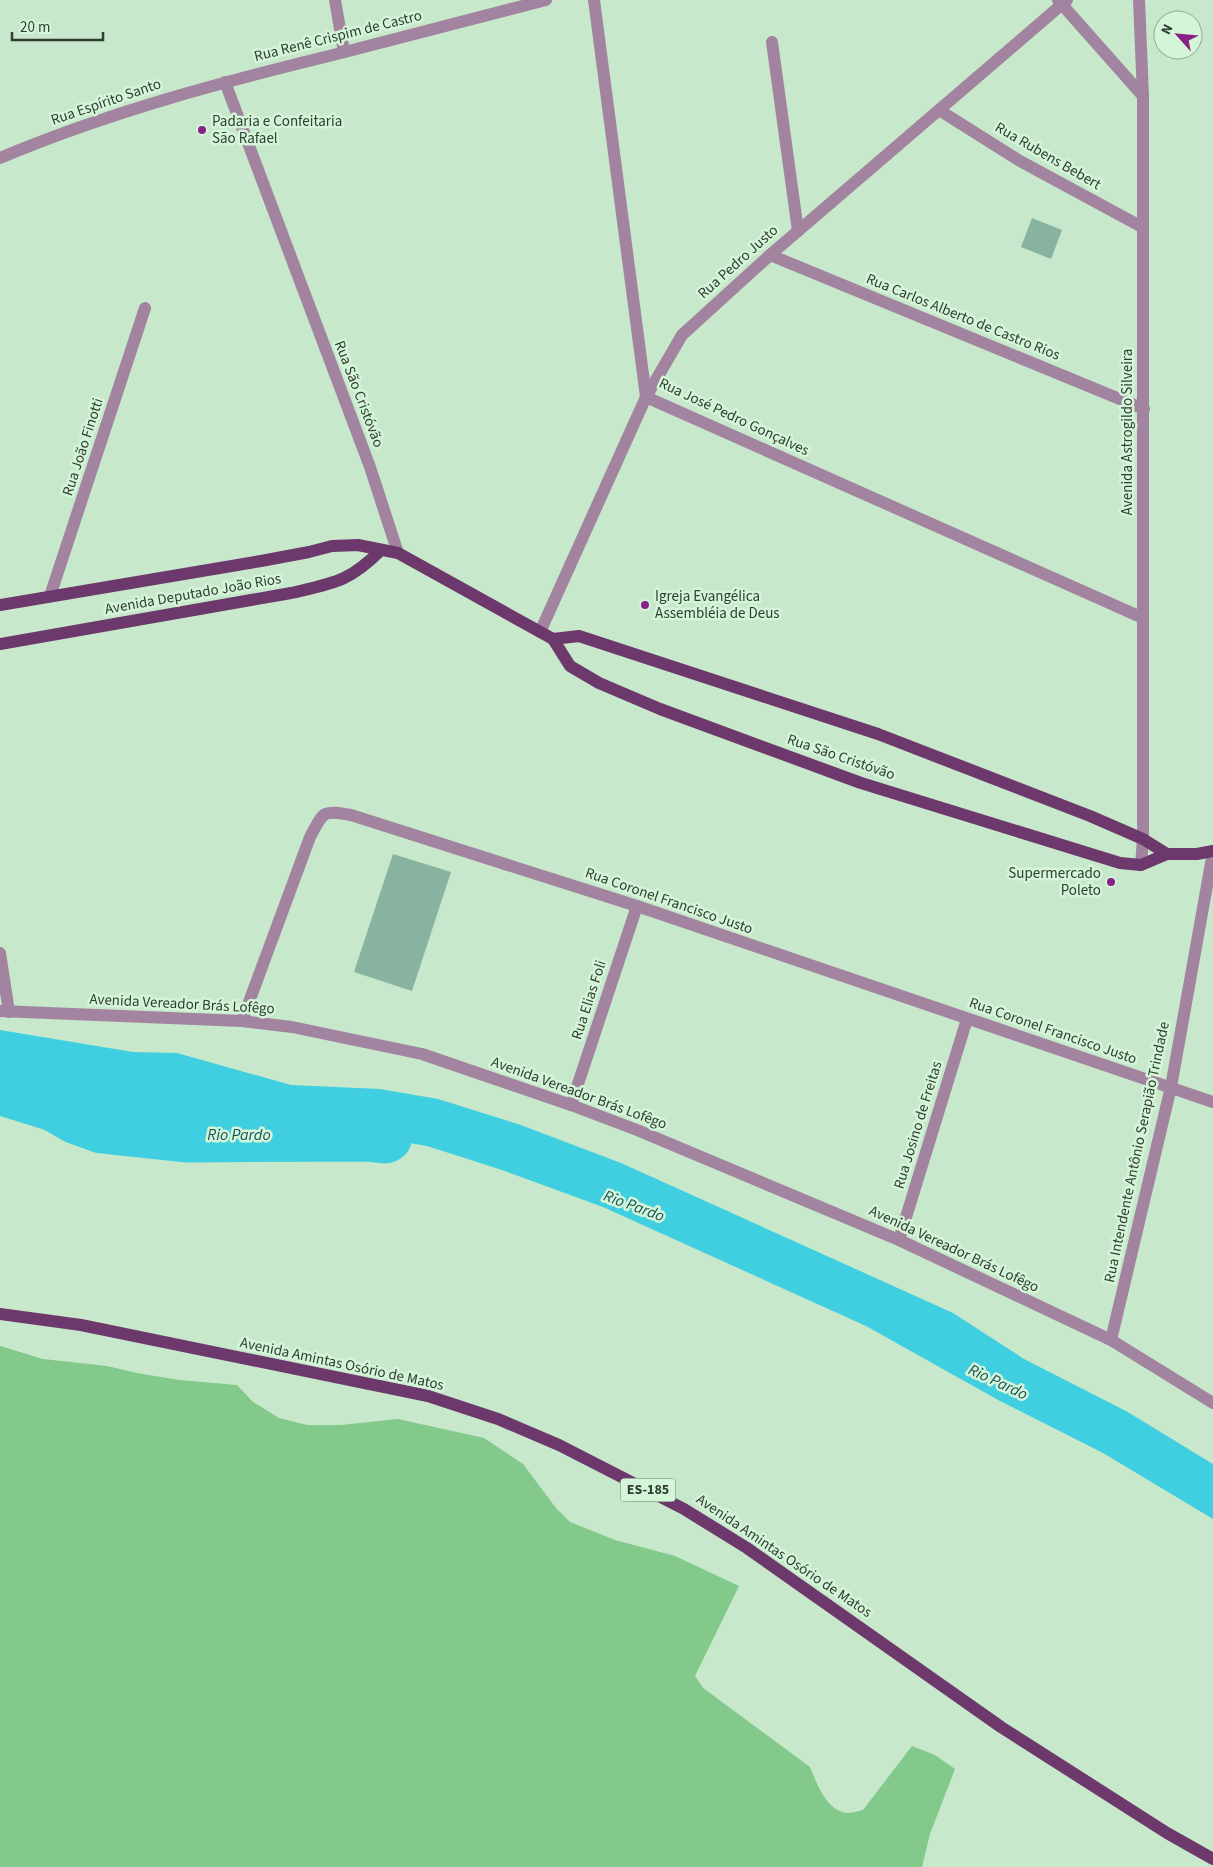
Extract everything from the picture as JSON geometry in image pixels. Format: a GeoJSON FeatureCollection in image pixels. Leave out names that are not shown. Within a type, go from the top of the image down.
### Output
{"type":"FeatureCollection","features":[{"type":"Feature","properties":{"kind":"main road","name":"Avenida Deputado João Rios"},"geometry":{"type":"LineString","coordinates":[[0,605],[261,561],[332,546],[358,545],[398,553]]}},
{"type":"Feature","properties":{"kind":"main road","name":"Avenida Deputado João Rios"},"geometry":{"type":"LineString","coordinates":[[0,644],[291,593],[335,583],[365,566],[381,550]]}},
{"type":"Feature","properties":{"kind":"main road","name":"Rua São Cristóvão"},"geometry":{"type":"LineString","coordinates":[[398,553],[553,639],[570,666],[599,682],[697,724],[861,783],[1102,858],[1120,863],[1141,865]]}},
{"type":"Feature","properties":{"kind":"main road"},"geometry":{"type":"LineString","coordinates":[[553,639],[578,636],[878,734],[1068,807],[1143,839],[1167,854]]}},
{"type":"Feature","properties":{"kind":"main road"},"geometry":{"type":"LineString","coordinates":[[1141,865],[1167,854],[1213,852]]}},
{"type":"Feature","properties":{"kind":"main road","name":"Avenida Amintas Osório de Matos"},"geometry":{"type":"LineString","coordinates":[[0,1314],[81,1325],[428,1396],[498,1419],[559,1445],[684,1509],[739,1543],[1001,1727],[1160,1828],[1213,1859]]}},
{"type":"Feature","properties":{"kind":"street"},"geometry":{"type":"LineString","coordinates":[[335,0],[344,52]]}},
{"type":"Feature","properties":{"kind":"street","name":"Rua Renê Crispim de Castro"},"geometry":{"type":"LineString","coordinates":[[225,82],[546,0]]}},
{"type":"Feature","properties":{"kind":"street","name":"Rua José Pedro Gonçalves"},"geometry":{"type":"LineString","coordinates":[[594,0],[646,397],[1143,618]]}},
{"type":"Feature","properties":{"kind":"street","name":"Avenida Astrogildo Silveira"},"geometry":{"type":"LineString","coordinates":[[1140,0],[1143,96],[1144,409],[1143,839],[1141,865]]}},
{"type":"Feature","properties":{"kind":"street"},"geometry":{"type":"LineString","coordinates":[[1062,2],[1143,96]]}},
{"type":"Feature","properties":{"kind":"street","name":"Rua Pedro Justo"},"geometry":{"type":"LineString","coordinates":[[540,632],[646,397],[682,335],[770,255],[1062,2]]}},
{"type":"Feature","properties":{"kind":"street"},"geometry":{"type":"LineString","coordinates":[[772,42],[798,231]]}},
{"type":"Feature","properties":{"kind":"street","name":"Rua Espírito Santo"},"geometry":{"type":"LineString","coordinates":[[0,158],[80,126],[150,103],[225,82]]}},
{"type":"Feature","properties":{"kind":"street","name":"Rua São Cristóvão"},"geometry":{"type":"LineString","coordinates":[[225,82],[370,467],[398,553]]}},
{"type":"Feature","properties":{"kind":"street","name":"Rua Rubens Bebert"},"geometry":{"type":"LineString","coordinates":[[939,110],[1020,161],[1142,227]]}},
{"type":"Feature","properties":{"kind":"street","name":"Rua Carlos Alberto de Castro Rios"},"geometry":{"type":"LineString","coordinates":[[770,255],[1144,409]]}},
{"type":"Feature","properties":{"kind":"street","name":"Rua João Finotti"},"geometry":{"type":"LineString","coordinates":[[50,596],[145,308]]}},
{"type":"Feature","properties":{"kind":"street","name":"Rua Coronel Francisco Justo"},"geometry":{"type":"LineString","coordinates":[[242,1021],[310,837],[320,819],[326,812],[332,811],[350,815],[637,906],[1213,1102]]}},
{"type":"Feature","properties":{"kind":"street","name":"Rua Intendente Antônio Serapião Trindade"},"geometry":{"type":"LineString","coordinates":[[1111,1340],[1171,1088],[1213,852]]}},
{"type":"Feature","properties":{"kind":"street","name":"Rua Elias Foli"},"geometry":{"type":"LineString","coordinates":[[572,1105],[637,906]]}},
{"type":"Feature","properties":{"kind":"street"},"geometry":{"type":"LineString","coordinates":[[0,953],[5,1012]]}},
{"type":"Feature","properties":{"kind":"street","name":"Avenida Vereador Brás Lofêgo"},"geometry":{"type":"LineString","coordinates":[[5,1012],[242,1021],[292,1027],[422,1054],[572,1105],[638,1130],[899,1240],[1111,1340],[1213,1403]]}},
{"type":"Feature","properties":{"kind":"street","name":"Rua Josino de Freitas"},"geometry":{"type":"LineString","coordinates":[[899,1240],[967,1019]]}},
{"type":"Feature","properties":{"kind":"green space"},"geometry":{"type":"Polygon","coordinates":[[[0,1346],[43,1359],[107,1366],[179,1380],[237,1385],[253,1402],[279,1418],[307,1425],[341,1425],[398,1419],[484,1438],[523,1464],[556,1508],[570,1522],[615,1540],[675,1556],[739,1586],[695,1676],[703,1688],[810,1767],[823,1795],[833,1807],[847,1813],[863,1810],[912,1746],[935,1755],[955,1769],[930,1834],[922,1867],[0,1867],[0,1346]]]}},
{"type":"Feature","properties":{"kind":"water"},"geometry":{"type":"Polygon","coordinates":[[[0,1030],[133,1052],[177,1053],[291,1085],[380,1089],[438,1099],[518,1124],[621,1163],[953,1313],[1024,1359],[1126,1411],[1213,1464],[1213,1519],[1103,1453],[1000,1401],[866,1326],[603,1207],[502,1170],[427,1146],[376,1137],[226,1132],[141,1143],[87,1143],[0,1116],[0,1030]]]}},
{"type":"Feature","properties":{"kind":"building"},"geometry":{"type":"Polygon","coordinates":[[[1032,218],[1062,230],[1051,259],[1021,247],[1032,218]]]}},
{"type":"Feature","properties":{"kind":"building"},"geometry":{"type":"Polygon","coordinates":[[[393,854],[451,872],[412,991],[354,972],[393,854]]]}},
{"type":"Feature","properties":{"kind":"waterway","name":"Rio Pardo"},"geometry":{"type":"LineString","coordinates":[[0,1085],[18,1088],[51,1102],[77,1117],[102,1126],[186,1135],[366,1134],[385,1136]]}},
{"type":"Feature","properties":{"kind":"place","name":"Padaria e Confeitaria São Rafael"},"geometry":{"type":"Point","coordinates":[202,130]}},
{"type":"Feature","properties":{"kind":"place","name":"Igreja Evangélica Assembléia de Deus"},"geometry":{"type":"Point","coordinates":[645,605]}},
{"type":"Feature","properties":{"kind":"place","name":"Supermercado Poleto"},"geometry":{"type":"Point","coordinates":[1111,882]}}]}
